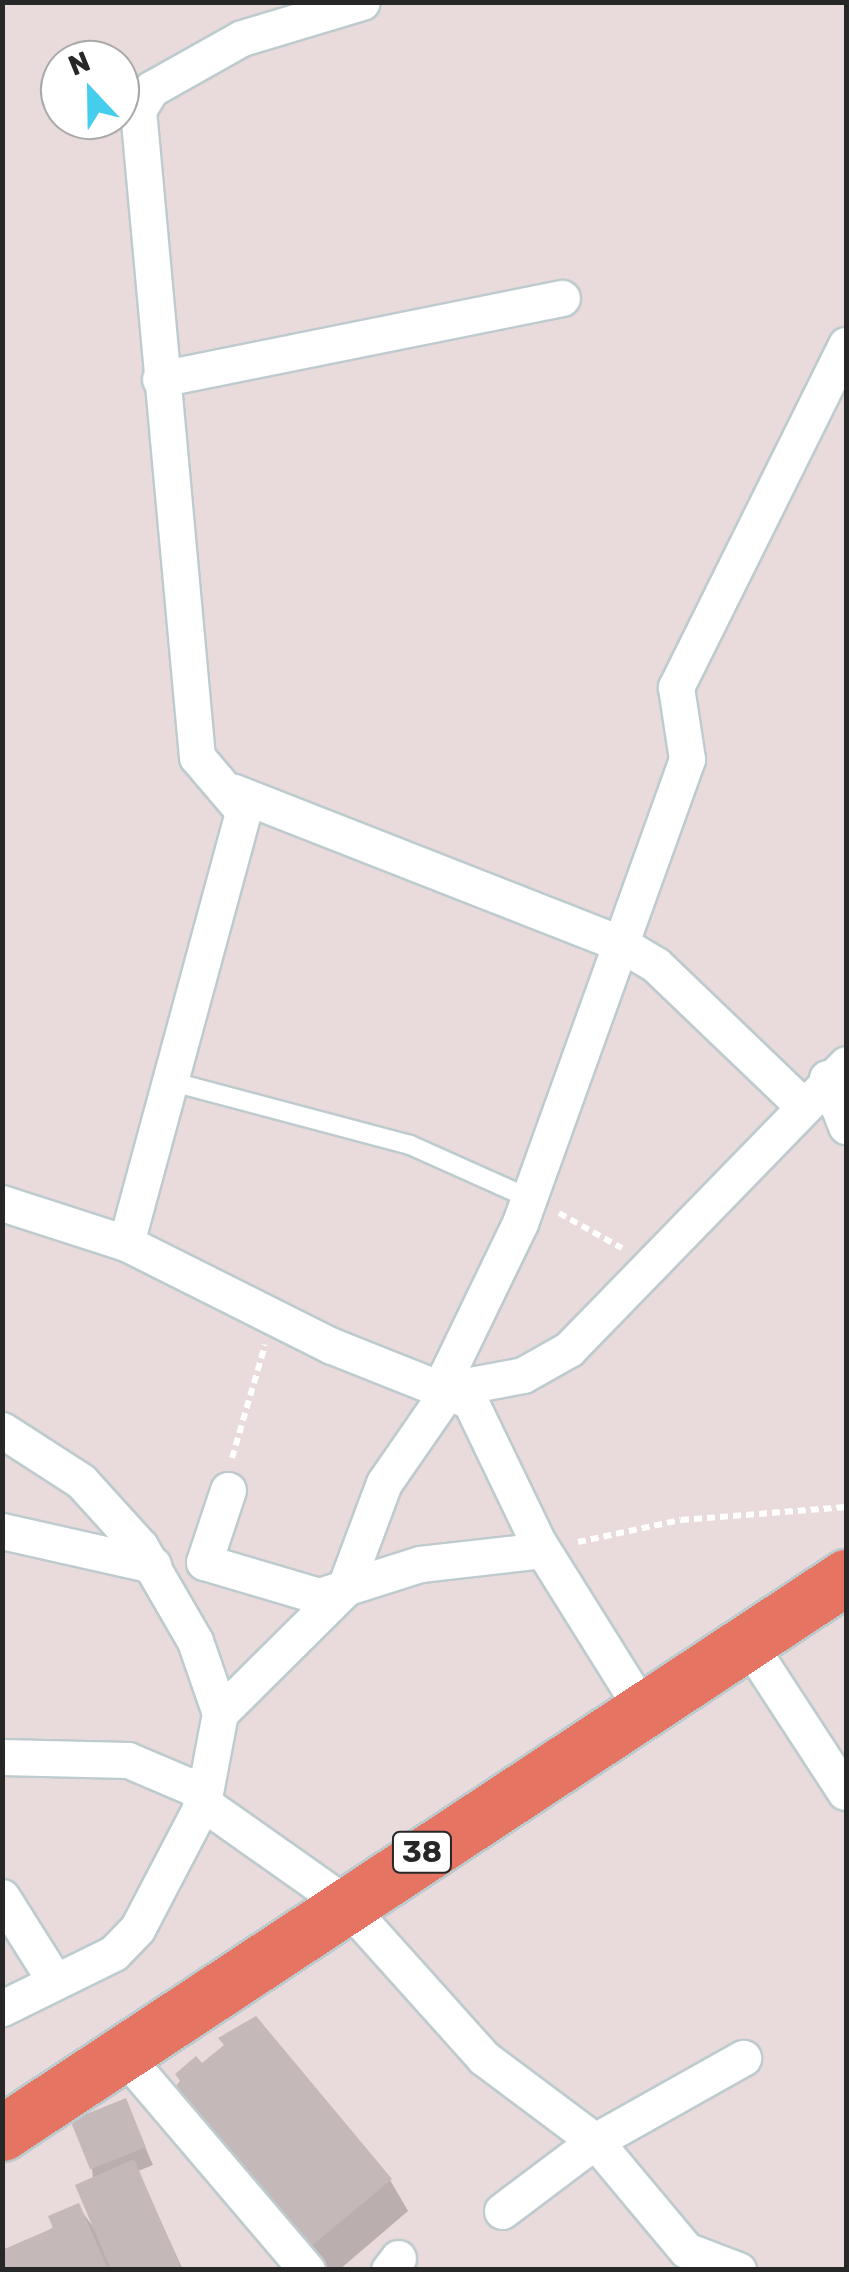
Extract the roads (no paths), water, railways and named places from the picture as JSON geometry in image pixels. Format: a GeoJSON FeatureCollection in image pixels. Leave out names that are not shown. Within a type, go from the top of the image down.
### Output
{"type":"FeatureCollection","features":[{"type":"Feature","properties":{"kind":"main road","name":"38"},"geometry":{"type":"LineString","coordinates":[[2,2133],[640,1705],[846,1577]]}},
{"type":"Feature","properties":{"kind":"street"},"geometry":{"type":"LineString","coordinates":[[362,2],[242,38],[151,88],[138,110],[196,757],[234,792],[621,944],[656,965],[802,1104]]}},
{"type":"Feature","properties":{"kind":"street"},"geometry":{"type":"LineString","coordinates":[[160,379],[562,298]]}},
{"type":"Feature","properties":{"kind":"street"},"geometry":{"type":"LineString","coordinates":[[220,1713],[344,1590],[384,1484],[450,1389],[448,1372],[526,1197],[686,759],[676,687],[846,346]]}},
{"type":"Feature","properties":{"kind":"street"},"geometry":{"type":"LineString","coordinates":[[126,1243],[177,1083],[240,833],[234,792]]}},
{"type":"Feature","properties":{"kind":"street"},"geometry":{"type":"LineString","coordinates":[[450,1389],[523,1376],[569,1349],[837,1071]]}},
{"type":"Feature","properties":{"kind":"street"},"geometry":{"type":"LineString","coordinates":[[837,1071],[846,1126]]}},
{"type":"Feature","properties":{"kind":"street"},"geometry":{"type":"LineString","coordinates":[[2,1203],[126,1243],[273,1315],[470,1401],[542,1550],[640,1705]]}},
{"type":"Feature","properties":{"kind":"street"},"geometry":{"type":"LineString","coordinates":[[2,1430],[81,1480],[153,1565],[195,1641],[220,1713],[204,1802],[137,1929],[114,1952],[53,1978],[2,2008]]}},
{"type":"Feature","properties":{"kind":"street"},"geometry":{"type":"LineString","coordinates":[[228,1490],[204,1562],[319,1596],[420,1564],[542,1550]]}},
{"type":"Feature","properties":{"kind":"street"},"geometry":{"type":"LineString","coordinates":[[2,1531],[153,1565]]}},
{"type":"Feature","properties":{"kind":"street"},"geometry":{"type":"LineString","coordinates":[[744,1638],[845,1792]]}},
{"type":"Feature","properties":{"kind":"street"},"geometry":{"type":"LineString","coordinates":[[8,1749],[128,1760],[194,1788],[204,1802],[345,1903],[484,2058],[595,2140],[686,2250],[738,2270]]}},
{"type":"Feature","properties":{"kind":"street"},"geometry":{"type":"LineString","coordinates":[[2,1897],[53,1978]]}},
{"type":"Feature","properties":{"kind":"street"},"geometry":{"type":"LineString","coordinates":[[123,2054],[307,2270]]}},
{"type":"Feature","properties":{"kind":"street"},"geometry":{"type":"LineString","coordinates":[[502,2211],[595,2140],[744,2058]]}},
{"type":"Feature","properties":{"kind":"lane"},"geometry":{"type":"LineString","coordinates":[[177,1083],[410,1145],[526,1197]]}}]}
